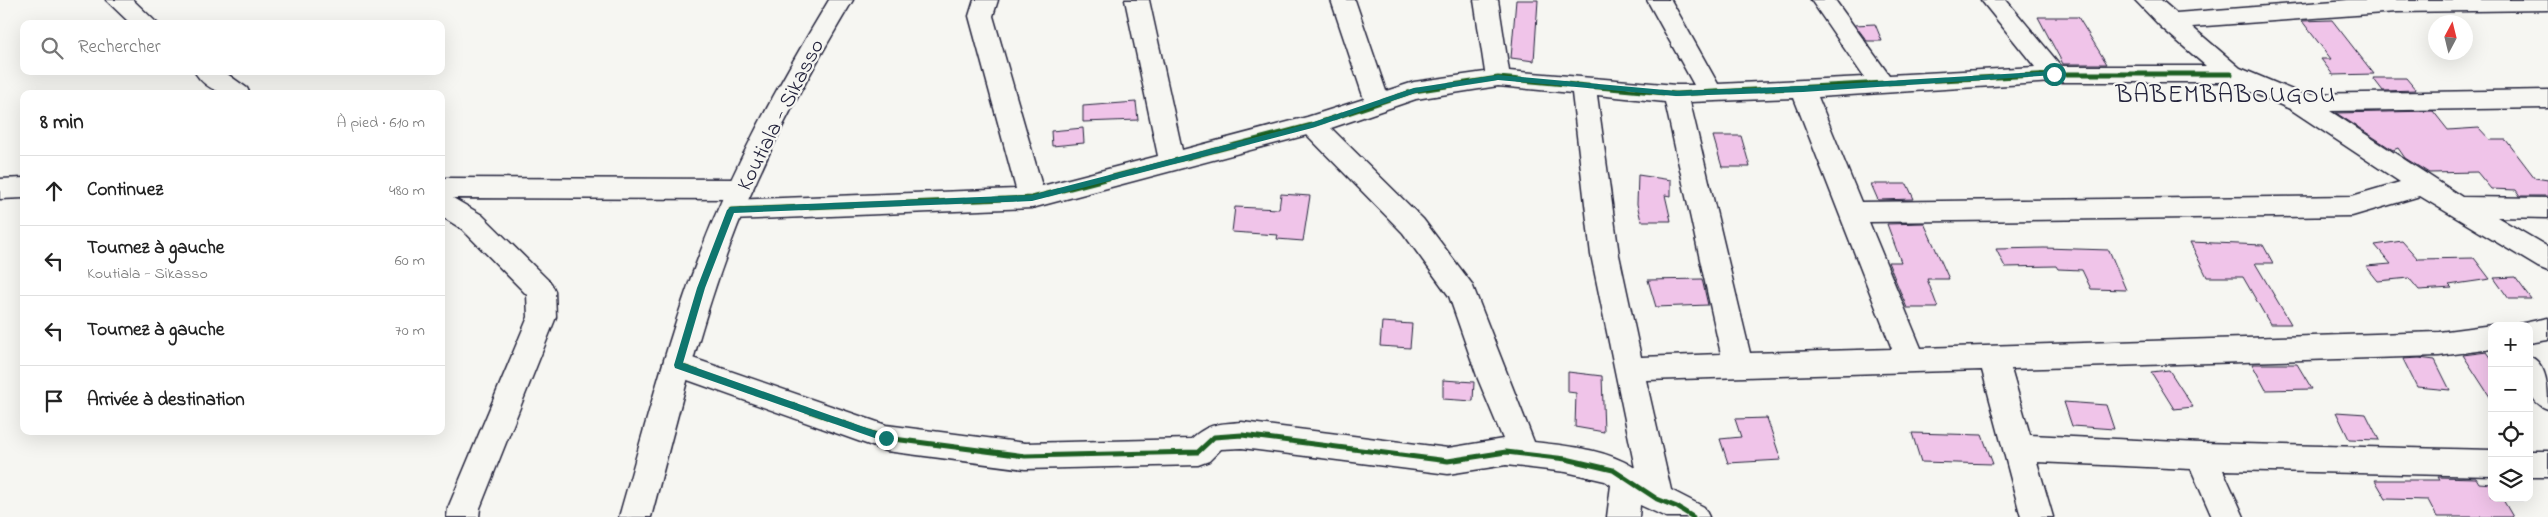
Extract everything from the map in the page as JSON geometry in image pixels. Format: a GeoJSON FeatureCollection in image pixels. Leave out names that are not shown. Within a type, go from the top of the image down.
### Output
{"type":"FeatureCollection","features":[{"type":"Feature","properties":{"kind":"street"},"geometry":{"type":"LineString","coordinates":[[118,0],[141,20]]}},
{"type":"Feature","properties":{"kind":"street","name":"Koutiala - Sikasso"},"geometry":{"type":"LineString","coordinates":[[635,517],[701,288],[736,199],[812,48],[841,0]]}},
{"type":"Feature","properties":{"kind":"street"},"geometry":{"type":"LineString","coordinates":[[986,0],[981,16],[1032,198]]}},
{"type":"Feature","properties":{"kind":"street"},"geometry":{"type":"LineString","coordinates":[[1137,0],[1172,162]]}},
{"type":"Feature","properties":{"kind":"street"},"geometry":{"type":"LineString","coordinates":[[1343,0],[1378,103]]}},
{"type":"Feature","properties":{"kind":"street"},"geometry":{"type":"LineString","coordinates":[[1486,0],[1498,78]]}},
{"type":"Feature","properties":{"kind":"street"},"geometry":{"type":"LineString","coordinates":[[1659,0],[1711,92]]}},
{"type":"Feature","properties":{"kind":"street"},"geometry":{"type":"LineString","coordinates":[[1823,0],[1882,84]]}},
{"type":"Feature","properties":{"kind":"street"},"geometry":{"type":"LineString","coordinates":[[1992,0],[2054,74]]}},
{"type":"Feature","properties":{"kind":"street"},"geometry":{"type":"LineString","coordinates":[[2146,0],[2232,74],[2299,103],[2457,207],[2548,260]]}},
{"type":"Feature","properties":{"kind":"street"},"geometry":{"type":"LineString","coordinates":[[2170,21],[2395,2],[2544,3]]}},
{"type":"Feature","properties":{"kind":"street"},"geometry":{"type":"LineString","coordinates":[[445,188],[736,199],[1032,198],[1312,126],[1414,91],[1498,78],[1676,94],[1803,89],[2054,74],[2232,74]]}},
{"type":"Feature","properties":{"kind":"street"},"geometry":{"type":"LineString","coordinates":[[212,75],[232,90]]}},
{"type":"Feature","properties":{"kind":"street"},"geometry":{"type":"LineString","coordinates":[[1583,86],[1605,255],[1657,499]]}},
{"type":"Feature","properties":{"kind":"street"},"geometry":{"type":"LineString","coordinates":[[1803,89],[1911,360]]}},
{"type":"Feature","properties":{"kind":"street"},"geometry":{"type":"LineString","coordinates":[[1676,94],[1738,365]]}},
{"type":"Feature","properties":{"kind":"street"},"geometry":{"type":"LineString","coordinates":[[2299,103],[2548,99]]}},
{"type":"Feature","properties":{"kind":"street"},"geometry":{"type":"LineString","coordinates":[[1312,126],[1413,226],[1462,292],[1493,380],[1524,454]]}},
{"type":"Feature","properties":{"kind":"street"},"geometry":{"type":"LineString","coordinates":[[1851,212],[2352,206],[2424,186]]}},
{"type":"Feature","properties":{"kind":"street"},"geometry":{"type":"LineString","coordinates":[[0,189],[20,188]]}},
{"type":"Feature","properties":{"kind":"street"},"geometry":{"type":"LineString","coordinates":[[445,205],[472,222],[542,291],[542,317],[464,508],[463,517]]}},
{"type":"Feature","properties":{"kind":"street"},"geometry":{"type":"LineString","coordinates":[[2457,207],[2548,208]]}},
{"type":"Feature","properties":{"kind":"street"},"geometry":{"type":"LineString","coordinates":[[2533,332],[2548,330]]}},
{"type":"Feature","properties":{"kind":"street"},"geometry":{"type":"LineString","coordinates":[[1629,368],[2439,344],[2488,338]]}},
{"type":"Feature","properties":{"kind":"street"},"geometry":{"type":"LineString","coordinates":[[1993,358],[2037,517]]}},
{"type":"Feature","properties":{"kind":"street"},"geometry":{"type":"LineString","coordinates":[[678,365],[886,438],[1025,456],[1198,452],[1214,437],[1242,435],[1448,461],[1506,452],[1566,459],[1612,470],[1657,499],[1677,507],[1692,517]]}},
{"type":"Feature","properties":{"kind":"street"},"geometry":{"type":"LineString","coordinates":[[2533,374],[2548,397]]}},
{"type":"Feature","properties":{"kind":"street"},"geometry":{"type":"LineString","coordinates":[[2018,448],[2201,456],[2488,463]]}},
{"type":"Feature","properties":{"kind":"street"},"geometry":{"type":"LineString","coordinates":[[2201,456],[2228,517]]}},
{"type":"Feature","properties":{"kind":"street"},"geometry":{"type":"LineString","coordinates":[[2533,464],[2548,464]]}},
{"type":"Feature","properties":{"kind":"street"},"geometry":{"type":"LineString","coordinates":[[1623,517],[1627,479]]}},
{"type":"Feature","properties":{"kind":"building"},"geometry":{"type":"Polygon","coordinates":[[[1516,0],[1538,0],[1534,61],[1511,58],[1516,0]]]}},
{"type":"Feature","properties":{"kind":"building"},"geometry":{"type":"Polygon","coordinates":[[[2038,17],[2078,17],[2107,64],[2063,64],[2038,17]]]}},
{"type":"Feature","properties":{"kind":"building"},"geometry":{"type":"Polygon","coordinates":[[[2332,20],[2374,74],[2333,75],[2321,59],[2331,59],[2302,21],[2332,20]]]}},
{"type":"Feature","properties":{"kind":"building"},"geometry":{"type":"Polygon","coordinates":[[[1875,24],[1882,41],[1867,41],[1855,25],[1875,24]]]}},
{"type":"Feature","properties":{"kind":"building"},"geometry":{"type":"Polygon","coordinates":[[[2373,78],[2406,78],[2416,90],[2383,91],[2373,78]]]}},
{"type":"Feature","properties":{"kind":"building"},"geometry":{"type":"Polygon","coordinates":[[[1136,102],[1138,120],[1083,122],[1083,106],[1136,102]]]}},
{"type":"Feature","properties":{"kind":"building"},"geometry":{"type":"Polygon","coordinates":[[[2433,111],[2448,130],[2479,128],[2490,140],[2506,140],[2535,178],[2548,180],[2548,196],[2520,196],[2516,190],[2491,189],[2477,172],[2429,173],[2405,158],[2398,148],[2393,150],[2336,113],[2433,111]]]}},
{"type":"Feature","properties":{"kind":"building"},"geometry":{"type":"Polygon","coordinates":[[[1083,128],[1084,143],[1052,146],[1051,131],[1083,128]]]}},
{"type":"Feature","properties":{"kind":"building"},"geometry":{"type":"Polygon","coordinates":[[[1713,136],[1741,136],[1750,167],[1722,167],[1713,136]]]}},
{"type":"Feature","properties":{"kind":"building"},"geometry":{"type":"Polygon","coordinates":[[[1638,175],[1671,180],[1671,196],[1665,195],[1671,221],[1641,221],[1637,204],[1638,175]]]}},
{"type":"Feature","properties":{"kind":"building"},"geometry":{"type":"Polygon","coordinates":[[[1871,184],[1907,184],[1914,199],[1878,200],[1871,184]]]}},
{"type":"Feature","properties":{"kind":"building"},"geometry":{"type":"Polygon","coordinates":[[[1281,194],[1310,196],[1303,241],[1277,239],[1278,235],[1232,232],[1235,207],[1279,209],[1281,194]]]}},
{"type":"Feature","properties":{"kind":"building"},"geometry":{"type":"Polygon","coordinates":[[[1924,223],[1949,279],[1927,279],[1938,308],[1907,308],[1888,262],[1901,262],[1887,224],[1924,223]]]}},
{"type":"Feature","properties":{"kind":"building"},"geometry":{"type":"Polygon","coordinates":[[[2402,241],[2418,259],[2474,258],[2490,279],[2449,285],[2452,288],[2419,290],[2409,278],[2378,281],[2366,266],[2391,264],[2375,245],[2402,241]]]}},
{"type":"Feature","properties":{"kind":"building"},"geometry":{"type":"Polygon","coordinates":[[[2190,242],[2263,245],[2273,263],[2255,263],[2291,324],[2270,324],[2243,277],[2207,277],[2190,242]]]}},
{"type":"Feature","properties":{"kind":"building"},"geometry":{"type":"Polygon","coordinates":[[[1996,249],[2109,250],[2126,290],[2091,289],[2082,270],[2058,269],[2056,266],[2005,267],[1996,249]]]}},
{"type":"Feature","properties":{"kind":"building"},"geometry":{"type":"Polygon","coordinates":[[[2515,277],[2531,299],[2509,299],[2494,278],[2515,277]]]}},
{"type":"Feature","properties":{"kind":"building"},"geometry":{"type":"Polygon","coordinates":[[[1702,279],[1708,305],[1656,307],[1648,280],[1702,279]]]}},
{"type":"Feature","properties":{"kind":"building"},"geometry":{"type":"Polygon","coordinates":[[[1382,322],[1412,324],[1410,348],[1380,346],[1382,322]]]}},
{"type":"Feature","properties":{"kind":"building"},"geometry":{"type":"Polygon","coordinates":[[[2488,353],[2488,394],[2463,355],[2488,353]]]}},
{"type":"Feature","properties":{"kind":"building"},"geometry":{"type":"Polygon","coordinates":[[[2403,359],[2435,360],[2450,390],[2417,387],[2403,359]]]}},
{"type":"Feature","properties":{"kind":"building"},"geometry":{"type":"Polygon","coordinates":[[[2252,364],[2297,364],[2312,389],[2266,390],[2252,364]]]}},
{"type":"Feature","properties":{"kind":"building"},"geometry":{"type":"Polygon","coordinates":[[[2169,370],[2193,407],[2174,409],[2151,372],[2169,370]]]}},
{"type":"Feature","properties":{"kind":"building"},"geometry":{"type":"Polygon","coordinates":[[[1568,372],[1602,376],[1604,432],[1575,427],[1576,393],[1568,392],[1568,372]]]}},
{"type":"Feature","properties":{"kind":"building"},"geometry":{"type":"Polygon","coordinates":[[[1443,380],[1474,382],[1473,401],[1443,399],[1443,380]]]}},
{"type":"Feature","properties":{"kind":"building"},"geometry":{"type":"Polygon","coordinates":[[[2064,402],[2106,405],[2114,429],[2072,426],[2064,402]]]}},
{"type":"Feature","properties":{"kind":"building"},"geometry":{"type":"Polygon","coordinates":[[[2336,412],[2366,414],[2379,440],[2349,439],[2336,412]]]}},
{"type":"Feature","properties":{"kind":"building"},"geometry":{"type":"Polygon","coordinates":[[[1767,418],[1781,460],[1728,463],[1720,439],[1741,437],[1735,419],[1767,418]]]}},
{"type":"Feature","properties":{"kind":"building"},"geometry":{"type":"Polygon","coordinates":[[[1912,433],[1982,435],[1993,464],[1921,462],[1912,433]]]}},
{"type":"Feature","properties":{"kind":"building"},"geometry":{"type":"Polygon","coordinates":[[[2438,477],[2476,478],[2479,483],[2488,484],[2488,502],[2504,502],[2513,517],[2437,517],[2428,500],[2386,499],[2375,480],[2440,480],[2438,477]]]}},
{"type":"Feature","properties":{"kind":"cycle path"},"geometry":{"type":"LineString","coordinates":[[731,210],[1032,198],[1312,125],[1414,91],[1498,78],[1676,94],[1803,89],[2054,74],[2231,74]]}},
{"type":"Feature","properties":{"kind":"cycle path"},"geometry":{"type":"LineString","coordinates":[[678,365],[886,438],[1025,456],[1198,452],[1214,437],[1242,435],[1448,461],[1506,452],[1566,459],[1613,470],[1657,499],[1677,507],[1693,517]]}},
{"type":"Feature","properties":{"kind":"district","name":"BABEMBABOUGOU"},"geometry":{"type":"Point","coordinates":[2226,93]}},
{"type":"Feature","properties":{"kind":"route"},"geometry":{"type":"LineString","coordinates":[[886,438],[678,365],[701,288],[731,210],[1032,198],[1312,126],[1414,91],[1498,78],[1676,94],[1803,89],[2054,74]]}}]}
